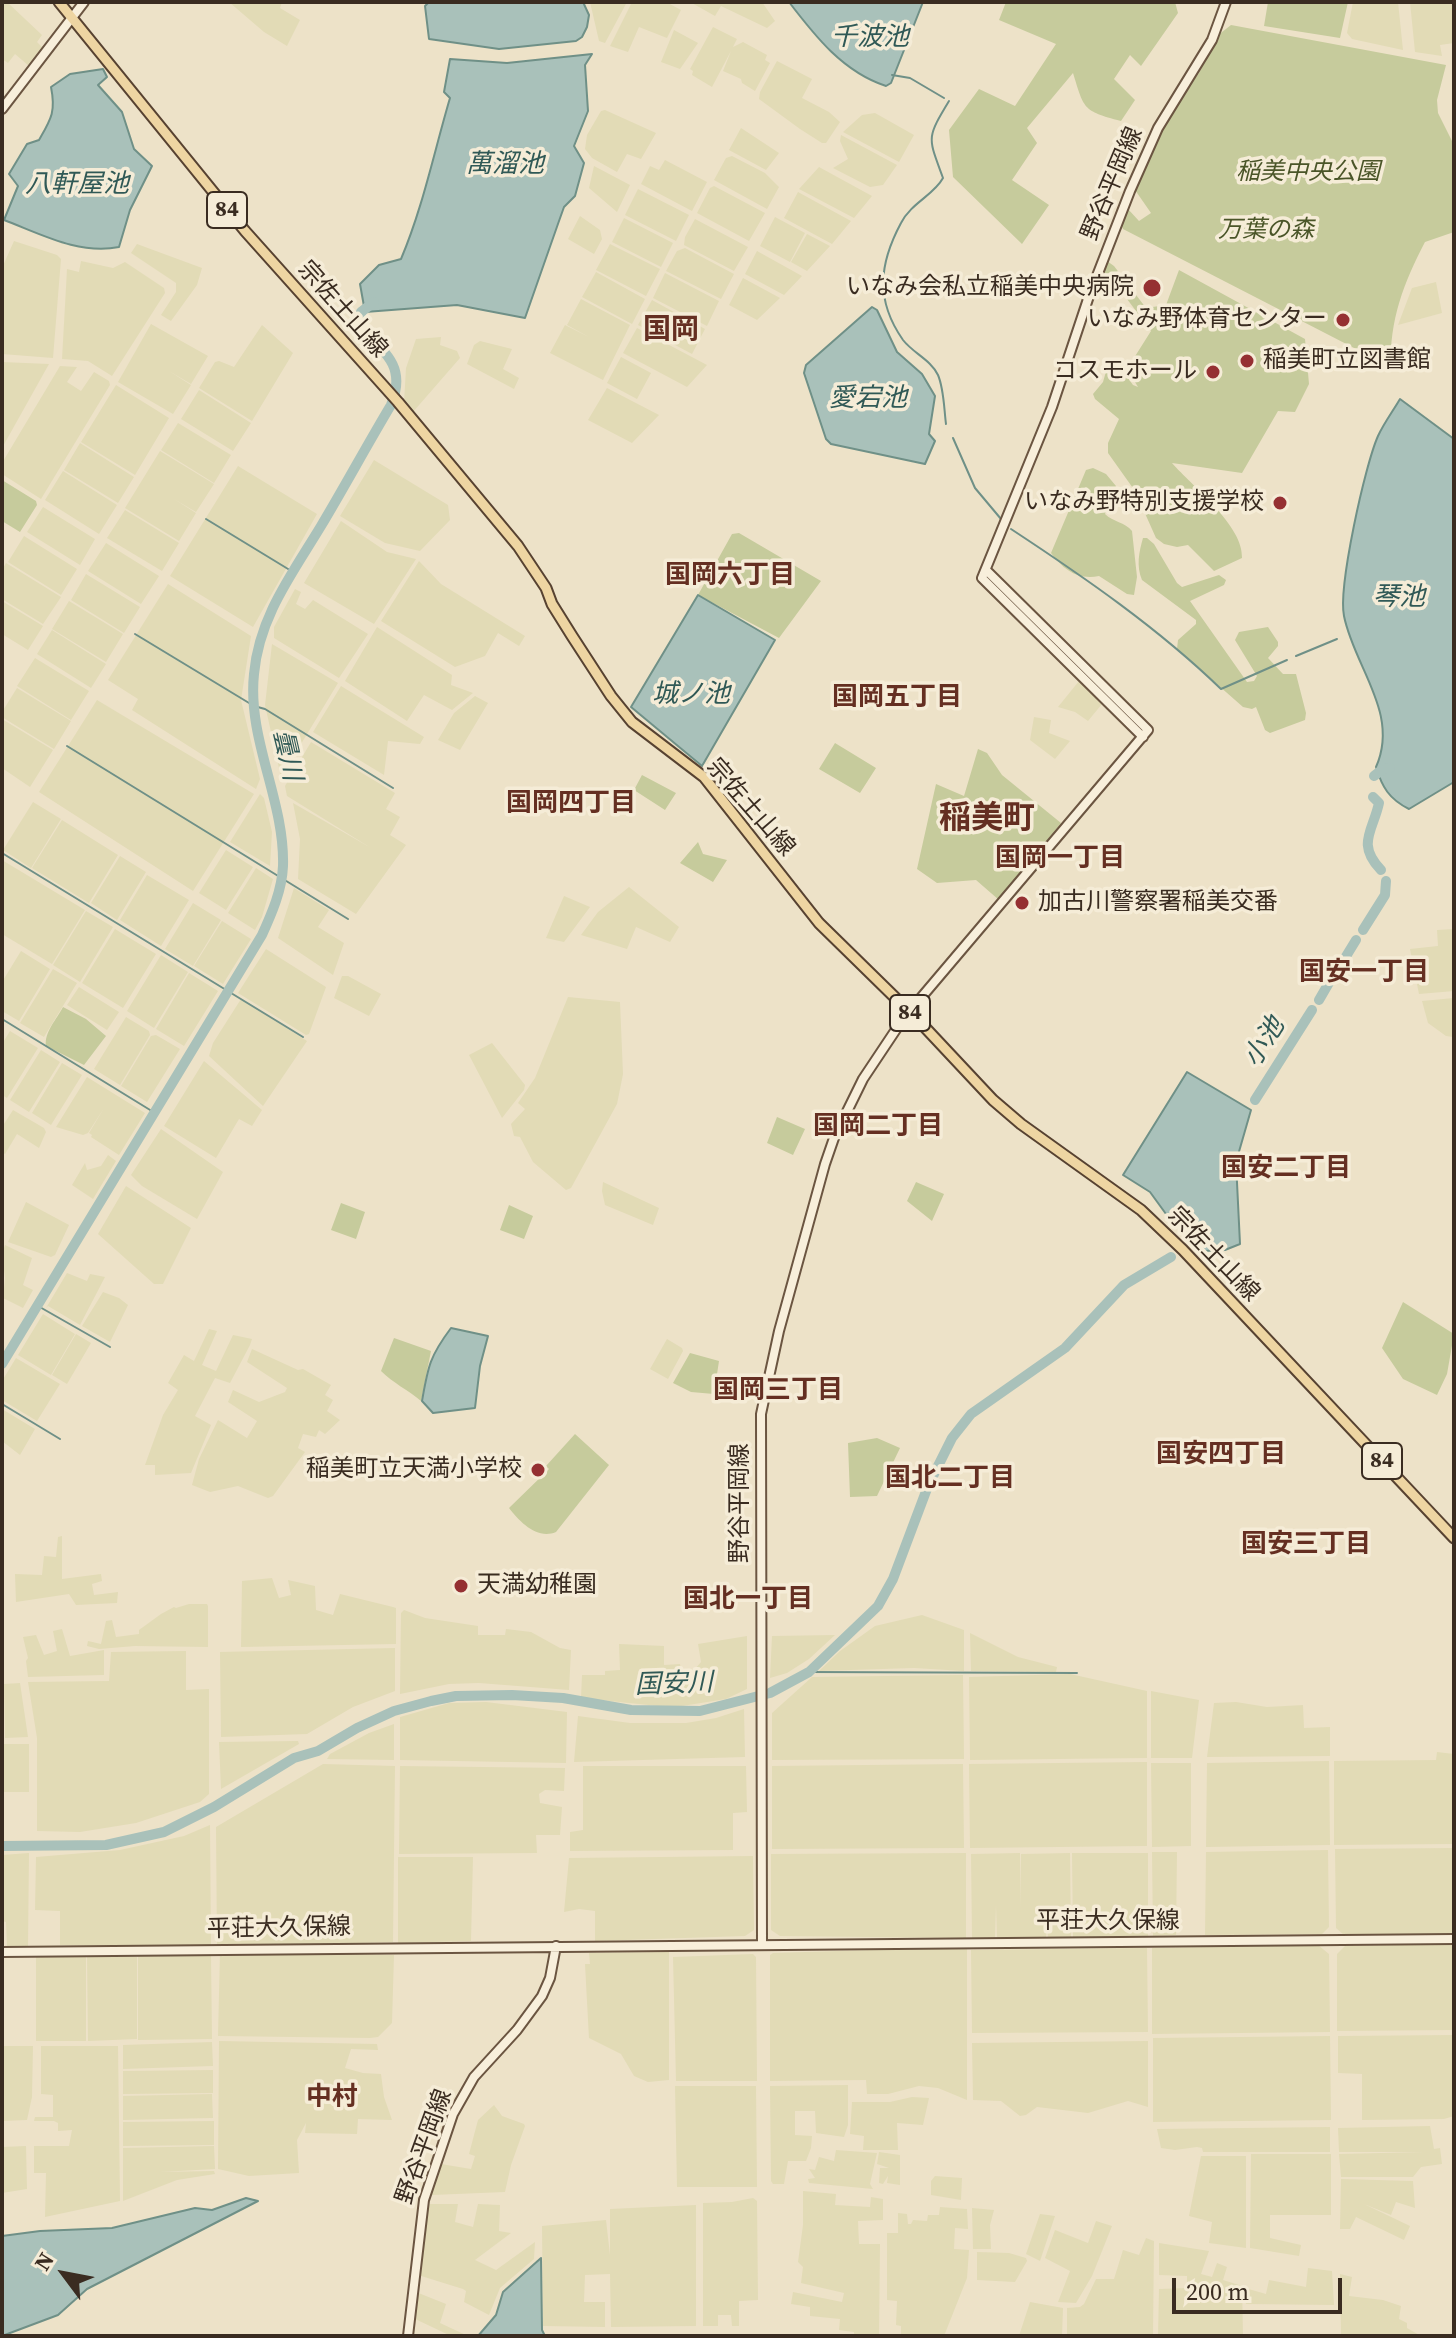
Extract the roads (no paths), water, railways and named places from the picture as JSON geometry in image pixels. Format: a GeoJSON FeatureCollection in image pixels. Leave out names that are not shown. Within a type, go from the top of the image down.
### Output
{"type":"FeatureCollection","features":[{"type":"Feature","properties":{"kind":"main road","name":"宗佐土山線"},"geometry":{"type":"LineString","coordinates":[[59,2],[236,220],[394,398],[533,566],[558,613],[621,709],[645,734],[704,777],[811,913],[1003,1108],[1141,1210],[1183,1250],[1454,1538]]}},
{"type":"Feature","properties":{"kind":"main road"},"geometry":{"type":"LineString","coordinates":[[2,109],[84,2]]}},
{"type":"Feature","properties":{"kind":"main road","name":"野谷平岡線"},"geometry":{"type":"LineString","coordinates":[[762,1944],[761,1421],[769,1370],[834,1138],[863,1079],[886,1041],[1146,734],[984,574],[1052,407],[1088,299],[1130,191],[1158,128],[1212,40],[1226,2]]}},
{"type":"Feature","properties":{"kind":"main road","name":"平荘大久保線"},"geometry":{"type":"LineString","coordinates":[[762,1944],[1454,1939]]}},
{"type":"Feature","properties":{"kind":"main road"},"geometry":{"type":"LineString","coordinates":[[556,1946],[762,1944]]}},
{"type":"Feature","properties":{"kind":"main road","name":"野谷平岡線"},"geometry":{"type":"LineString","coordinates":[[408,2336],[424,2200],[453,2114],[474,2077],[517,2030],[542,1996],[550,1978],[556,1946]]}},
{"type":"Feature","properties":{"kind":"main road","name":"平荘大久保線"},"geometry":{"type":"LineString","coordinates":[[2,1952],[556,1946]]}},
{"type":"Feature","properties":{"kind":"water"},"geometry":{"type":"Polygon","coordinates":[[[429,2],[583,2],[589,15],[582,37],[576,41],[499,49],[429,39],[425,6],[429,2]]]}},
{"type":"Feature","properties":{"kind":"water","name":"千波池"},"geometry":{"type":"Polygon","coordinates":[[[789,2],[923,2],[891,83],[886,86],[856,72],[831,52],[789,2]]]}},
{"type":"Feature","properties":{"kind":"water","name":"萬溜池"},"geometry":{"type":"Polygon","coordinates":[[[592,54],[585,65],[588,111],[574,146],[584,163],[575,196],[564,207],[525,318],[457,305],[365,312],[360,284],[379,265],[401,259],[416,220],[450,98],[444,92],[450,59],[507,63],[592,54]]]}},
{"type":"Feature","properties":{"kind":"water","name":"八軒屋池"},"geometry":{"type":"Polygon","coordinates":[[[103,69],[107,77],[98,85],[122,112],[134,149],[152,166],[130,210],[119,247],[75,246],[4,220],[18,186],[9,174],[27,144],[39,140],[47,126],[53,109],[51,87],[70,74],[103,69]]]}},
{"type":"Feature","properties":{"kind":"water","name":"愛宕池"},"geometry":{"type":"Polygon","coordinates":[[[872,307],[877,310],[897,352],[922,374],[935,396],[929,434],[935,441],[925,464],[831,444],[826,439],[804,373],[806,365],[872,307]]]}},
{"type":"Feature","properties":{"kind":"water","name":"琴池"},"geometry":{"type":"Polygon","coordinates":[[[1400,399],[1454,439],[1454,782],[1409,809],[1387,792],[1376,767],[1383,728],[1373,690],[1349,635],[1343,601],[1366,472],[1378,436],[1400,399]]]}},
{"type":"Feature","properties":{"kind":"water","name":"城ノ池"},"geometry":{"type":"Polygon","coordinates":[[[698,595],[775,640],[702,766],[631,707],[698,595]]]}},
{"type":"Feature","properties":{"kind":"water","name":"小池"},"geometry":{"type":"Polygon","coordinates":[[[1187,1072],[1251,1110],[1236,1162],[1240,1244],[1225,1250],[1203,1251],[1166,1214],[1150,1192],[1123,1175],[1187,1072]]]}},
{"type":"Feature","properties":{"kind":"water"},"geometry":{"type":"Polygon","coordinates":[[[451,1328],[488,1336],[480,1366],[475,1408],[433,1413],[422,1401],[426,1379],[434,1354],[451,1328]]]}},
{"type":"Feature","properties":{"kind":"water"},"geometry":{"type":"Polygon","coordinates":[[[246,2198],[258,2201],[87,2289],[58,2315],[2,2336],[2,2236],[112,2228],[195,2208],[212,2210],[246,2198]]]}},
{"type":"Feature","properties":{"kind":"water"},"geometry":{"type":"Polygon","coordinates":[[[541,2258],[542,2330],[545,2336],[478,2336],[496,2315],[503,2292],[541,2258]]]}},
{"type":"Feature","properties":{"kind":"waterway"},"geometry":{"type":"LineString","coordinates":[[892,75],[910,78],[944,98]]}},
{"type":"Feature","properties":{"kind":"waterway"},"geometry":{"type":"LineString","coordinates":[[946,424],[938,375],[903,340],[894,325],[884,296],[883,282],[888,253],[905,216],[943,178],[932,138],[936,123],[949,101]]}},
{"type":"Feature","properties":{"kind":"waterway","name":"曇川"},"geometry":{"type":"LineString","coordinates":[[2,1364],[262,935],[276,901],[283,866],[282,842],[256,722],[253,698],[257,653],[278,597],[391,405],[396,381],[392,363],[363,331],[361,312],[374,302]]}},
{"type":"Feature","properties":{"kind":"waterway"},"geometry":{"type":"LineString","coordinates":[[953,438],[975,488],[1001,519]]}},
{"type":"Feature","properties":{"kind":"waterway"},"geometry":{"type":"LineString","coordinates":[[206,519],[293,572]]}},
{"type":"Feature","properties":{"kind":"waterway"},"geometry":{"type":"LineString","coordinates":[[1011,529],[1120,604],[1221,689],[1287,660]]}},
{"type":"Feature","properties":{"kind":"waterway"},"geometry":{"type":"LineString","coordinates":[[135,634],[393,788]]}},
{"type":"Feature","properties":{"kind":"waterway"},"geometry":{"type":"LineString","coordinates":[[1296,656],[1337,639]]}},
{"type":"Feature","properties":{"kind":"waterway"},"geometry":{"type":"LineString","coordinates":[[67,746],[348,919]]}},
{"type":"Feature","properties":{"kind":"waterway","name":"小池"},"geometry":{"type":"LineString","coordinates":[[1374,776],[1390,768]]}},
{"type":"Feature","properties":{"kind":"waterway","name":"小池"},"geometry":{"type":"LineString","coordinates":[[1373,797],[1379,803],[1368,845],[1373,861],[1381,870]]}},
{"type":"Feature","properties":{"kind":"waterway"},"geometry":{"type":"LineString","coordinates":[[2,853],[303,1037]]}},
{"type":"Feature","properties":{"kind":"waterway","name":"小池"},"geometry":{"type":"LineString","coordinates":[[1363,930],[1385,895],[1386,881]]}},
{"type":"Feature","properties":{"kind":"waterway","name":"小池"},"geometry":{"type":"LineString","coordinates":[[1345,958],[1356,940]]}},
{"type":"Feature","properties":{"kind":"waterway","name":"小池"},"geometry":{"type":"LineString","coordinates":[[1319,1000],[1330,981]]}},
{"type":"Feature","properties":{"kind":"waterway","name":"小池"},"geometry":{"type":"LineString","coordinates":[[1255,1100],[1312,1010]]}},
{"type":"Feature","properties":{"kind":"waterway"},"geometry":{"type":"LineString","coordinates":[[2,1019],[155,1113]]}},
{"type":"Feature","properties":{"kind":"waterway","name":"国安川"},"geometry":{"type":"LineString","coordinates":[[2,1846],[106,1845],[164,1832],[214,1807],[294,1758],[318,1751],[357,1728],[394,1711],[456,1696],[563,1698],[631,1710],[700,1711],[770,1693],[809,1672],[878,1606],[893,1579],[928,1486],[952,1438],[971,1414],[1065,1348],[1124,1285],[1171,1257]]}},
{"type":"Feature","properties":{"kind":"waterway"},"geometry":{"type":"LineString","coordinates":[[38,1306],[110,1347]]}},
{"type":"Feature","properties":{"kind":"waterway"},"geometry":{"type":"LineString","coordinates":[[2,1404],[60,1439]]}},
{"type":"Feature","properties":{"kind":"waterway"},"geometry":{"type":"LineString","coordinates":[[809,1672],[1077,1673]]}},
{"type":"Feature","properties":{"kind":"place","name":"いなみ会私立稲美中央病院"},"geometry":{"type":"Point","coordinates":[1152,288]}},
{"type":"Feature","properties":{"kind":"place","name":"いなみ野体育センター"},"geometry":{"type":"Point","coordinates":[1343,320]}},
{"type":"Feature","properties":{"kind":"place","name":"稲美町立図書館"},"geometry":{"type":"Point","coordinates":[1247,361]}},
{"type":"Feature","properties":{"kind":"place","name":"コスモホール"},"geometry":{"type":"Point","coordinates":[1213,372]}},
{"type":"Feature","properties":{"kind":"place","name":"いなみ野特別支援学校"},"geometry":{"type":"Point","coordinates":[1280,503]}},
{"type":"Feature","properties":{"kind":"place","name":"加古川警察署稲美交番"},"geometry":{"type":"Point","coordinates":[1022,903]}},
{"type":"Feature","properties":{"kind":"place","name":"稲美町立天満小学校"},"geometry":{"type":"Point","coordinates":[538,1470]}},
{"type":"Feature","properties":{"kind":"place","name":"天満幼稚園"},"geometry":{"type":"Point","coordinates":[461,1586]}},
{"type":"Feature","properties":{"kind":"district","name":"国岡"},"geometry":{"type":"Point","coordinates":[671,331]}},
{"type":"Feature","properties":{"kind":"district","name":"国岡六丁目"},"geometry":{"type":"Point","coordinates":[730,576]}},
{"type":"Feature","properties":{"kind":"district","name":"国岡五丁目"},"geometry":{"type":"Point","coordinates":[897,698]}},
{"type":"Feature","properties":{"kind":"district","name":"国岡四丁目"},"geometry":{"type":"Point","coordinates":[571,804]}},
{"type":"Feature","properties":{"kind":"district","name":"稲美町"},"geometry":{"type":"Point","coordinates":[987,820]}},
{"type":"Feature","properties":{"kind":"district","name":"国岡一丁目"},"geometry":{"type":"Point","coordinates":[1060,859]}},
{"type":"Feature","properties":{"kind":"district","name":"国安一丁目"},"geometry":{"type":"Point","coordinates":[1364,973]}},
{"type":"Feature","properties":{"kind":"district","name":"国岡二丁目"},"geometry":{"type":"Point","coordinates":[878,1127]}},
{"type":"Feature","properties":{"kind":"district","name":"国安二丁目"},"geometry":{"type":"Point","coordinates":[1286,1169]}},
{"type":"Feature","properties":{"kind":"district","name":"国岡三丁目"},"geometry":{"type":"Point","coordinates":[778,1391]}},
{"type":"Feature","properties":{"kind":"district","name":"国安四丁目"},"geometry":{"type":"Point","coordinates":[1221,1455]}},
{"type":"Feature","properties":{"kind":"district","name":"国北二丁目"},"geometry":{"type":"Point","coordinates":[950,1479]}},
{"type":"Feature","properties":{"kind":"district","name":"国安三丁目"},"geometry":{"type":"Point","coordinates":[1306,1545]}},
{"type":"Feature","properties":{"kind":"district","name":"国北一丁目"},"geometry":{"type":"Point","coordinates":[748,1600]}},
{"type":"Feature","properties":{"kind":"district","name":"中村"},"geometry":{"type":"Point","coordinates":[332,2098]}},
{"type":"Feature","properties":{"kind":"park label","name":"稲美中央公園"},"geometry":{"type":"Point","coordinates":[1308,173]}},
{"type":"Feature","properties":{"kind":"park label","name":"万葉の森"},"geometry":{"type":"Point","coordinates":[1266,231]}}]}
